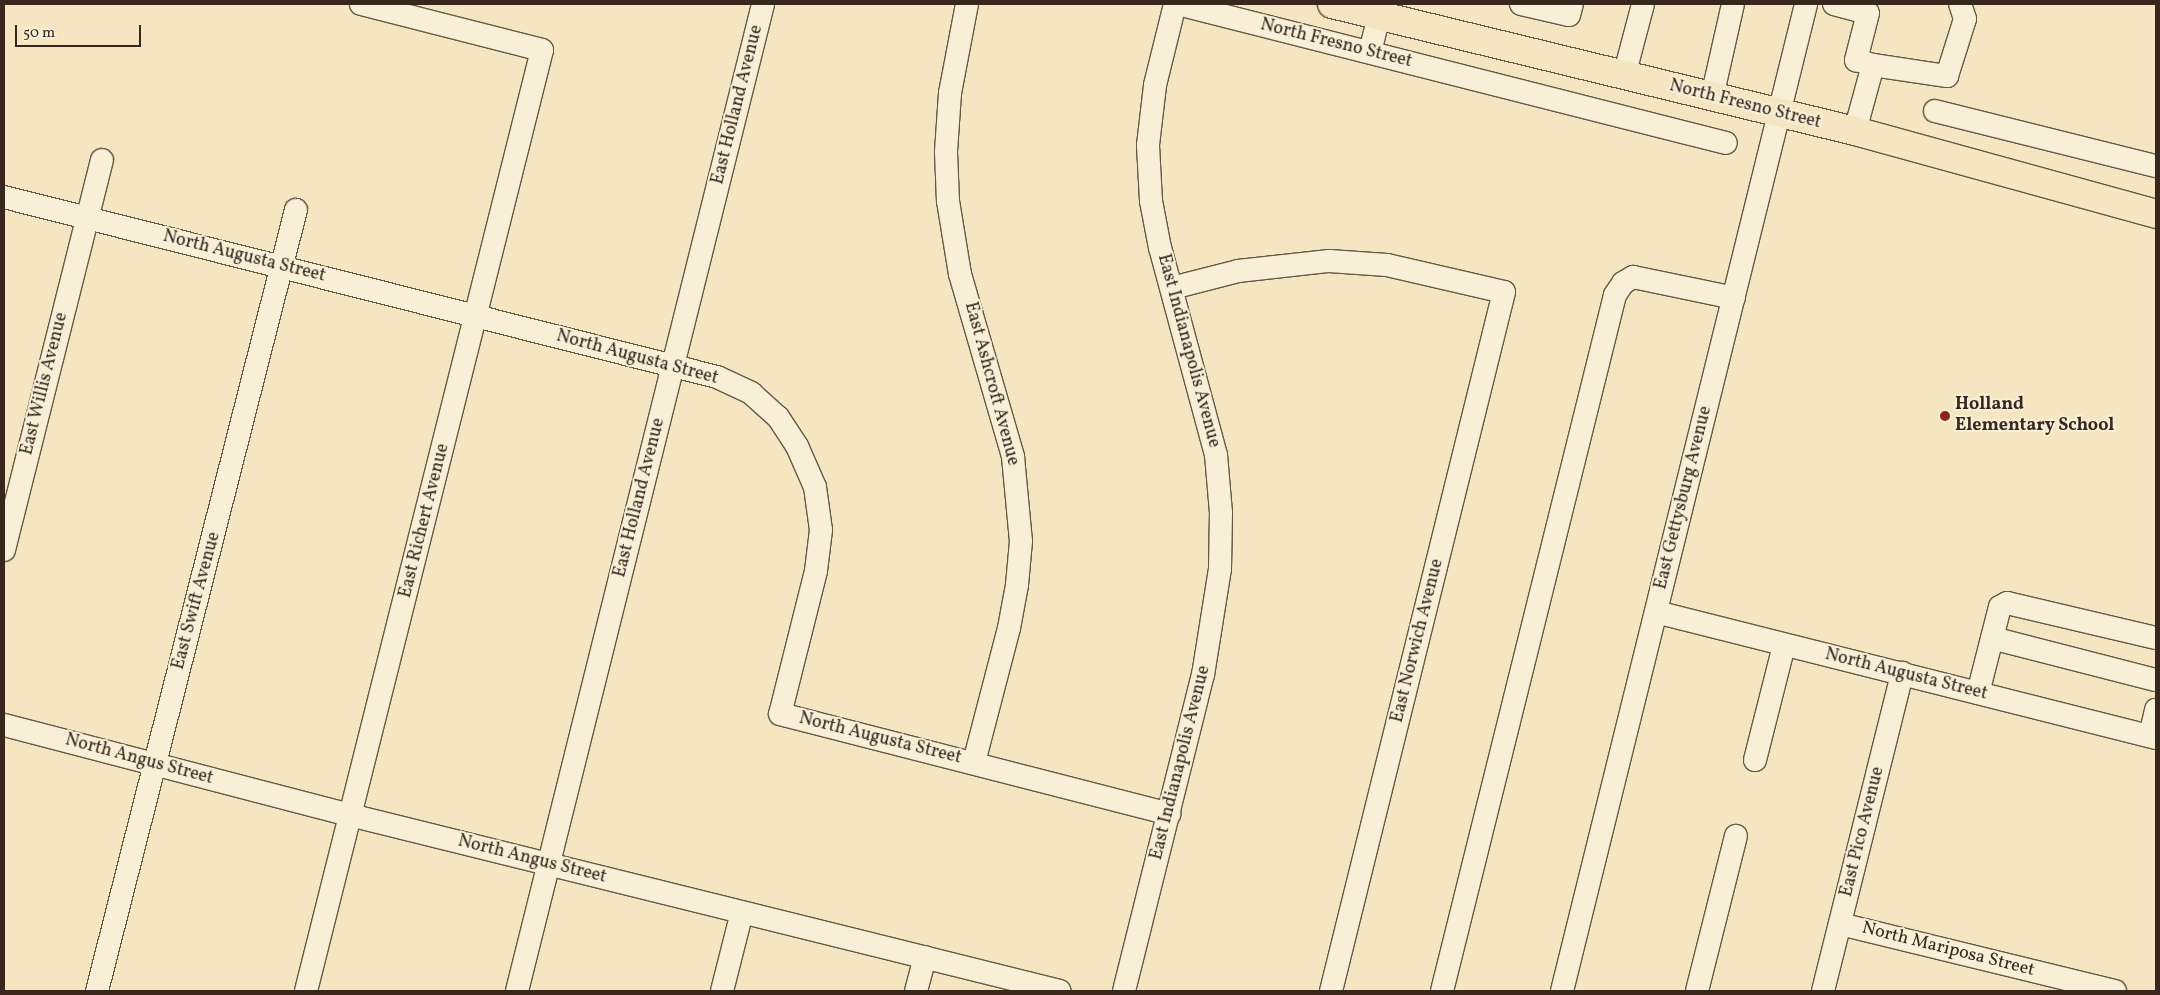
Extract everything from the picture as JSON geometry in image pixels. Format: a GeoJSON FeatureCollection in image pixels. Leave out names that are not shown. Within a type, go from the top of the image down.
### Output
{"type":"FeatureCollection","features":[{"type":"Feature","properties":{"kind":"main road","name":"North Fresno Street"},"geometry":{"type":"LineString","coordinates":[[1332,4],[1380,10],[1624,76],[1855,131],[2156,214]]}},
{"type":"Feature","properties":{"kind":"street","name":"East Richert Avenue"},"geometry":{"type":"LineString","coordinates":[[306,991],[542,50],[361,4]]}},
{"type":"Feature","properties":{"kind":"street","name":"East Holland Avenue"},"geometry":{"type":"LineString","coordinates":[[517,991],[763,4]]}},
{"type":"Feature","properties":{"kind":"street","name":"East Ashcroft Avenue"},"geometry":{"type":"LineString","coordinates":[[966,4],[950,93],[946,152],[948,201],[960,274],[1013,457],[1021,541],[1017,585],[1009,628],[974,762]]}},
{"type":"Feature","properties":{"kind":"street","name":"North Fresno Street"},"geometry":{"type":"LineString","coordinates":[[1176,4],[1726,143]]}},
{"type":"Feature","properties":{"kind":"street","name":"East Indianapolis Avenue"},"geometry":{"type":"LineString","coordinates":[[1124,991],[1169,814],[1214,623],[1220,570],[1221,513],[1216,455],[1151,200],[1148,145],[1154,85],[1176,4]]}},
{"type":"Feature","properties":{"kind":"street"},"geometry":{"type":"LineString","coordinates":[[1522,4],[1571,10]]}},
{"type":"Feature","properties":{"kind":"street"},"geometry":{"type":"LineString","coordinates":[[1624,76],[1643,4]]}},
{"type":"Feature","properties":{"kind":"street"},"geometry":{"type":"LineString","coordinates":[[1712,96],[1733,4]]}},
{"type":"Feature","properties":{"kind":"street","name":"East Gettysburg Avenue"},"geometry":{"type":"LineString","coordinates":[[1562,991],[1806,4]]}},
{"type":"Feature","properties":{"kind":"street"},"geometry":{"type":"LineString","coordinates":[[1834,4],[1868,13],[1856,60],[1873,65],[1947,76],[1965,19],[1960,4]]}},
{"type":"Feature","properties":{"kind":"street"},"geometry":{"type":"LineString","coordinates":[[1370,52],[1380,10]]}},
{"type":"Feature","properties":{"kind":"street"},"geometry":{"type":"LineString","coordinates":[[1855,131],[1873,65]]}},
{"type":"Feature","properties":{"kind":"street"},"geometry":{"type":"LineString","coordinates":[[1935,111],[2156,166]]}},
{"type":"Feature","properties":{"kind":"street"},"geometry":{"type":"LineString","coordinates":[[86,217],[102,160]]}},
{"type":"Feature","properties":{"kind":"street","name":"North Augusta Street"},"geometry":{"type":"LineString","coordinates":[[4,197],[673,365],[717,377],[751,393],[778,417],[797,446],[815,488],[821,530],[816,571],[780,714],[974,762],[1169,814]]}},
{"type":"Feature","properties":{"kind":"street","name":"East Swift Avenue"},"geometry":{"type":"LineString","coordinates":[[97,991],[153,764],[200,596],[296,210]]}},
{"type":"Feature","properties":{"kind":"street","name":"East Willis Avenue"},"geometry":{"type":"LineString","coordinates":[[4,550],[86,217]]}},
{"type":"Feature","properties":{"kind":"street","name":"East Norwich Avenue"},"geometry":{"type":"LineString","coordinates":[[1172,288],[1238,271],[1329,261],[1387,266],[1504,292],[1331,991]]}},
{"type":"Feature","properties":{"kind":"street"},"geometry":{"type":"LineString","coordinates":[[1442,991],[1615,295],[1623,283],[1632,277],[1734,298]]}},
{"type":"Feature","properties":{"kind":"street"},"geometry":{"type":"LineString","coordinates":[[1978,693],[2000,607],[2007,603],[2156,638]]}},
{"type":"Feature","properties":{"kind":"street","name":"North Augusta Street"},"geometry":{"type":"LineString","coordinates":[[1656,612],[2153,737]]}},
{"type":"Feature","properties":{"kind":"street"},"geometry":{"type":"LineString","coordinates":[[1992,638],[2156,680]]}},
{"type":"Feature","properties":{"kind":"street"},"geometry":{"type":"LineString","coordinates":[[1755,760],[1784,644]]}},
{"type":"Feature","properties":{"kind":"street","name":"East Pico Avenue"},"geometry":{"type":"LineString","coordinates":[[1823,991],[1902,673]]}},
{"type":"Feature","properties":{"kind":"street"},"geometry":{"type":"LineString","coordinates":[[2153,737],[2156,710]]}},
{"type":"Feature","properties":{"kind":"street","name":"North Angus Street"},"geometry":{"type":"LineString","coordinates":[[4,725],[350,815],[1060,991]]}},
{"type":"Feature","properties":{"kind":"street"},"geometry":{"type":"LineString","coordinates":[[1697,991],[1736,836]]}},
{"type":"Feature","properties":{"kind":"street"},"geometry":{"type":"LineString","coordinates":[[722,991],[742,912]]}},
{"type":"Feature","properties":{"kind":"street","name":"North Mariposa Street"},"geometry":{"type":"LineString","coordinates":[[1840,924],[2115,991]]}},
{"type":"Feature","properties":{"kind":"street"},"geometry":{"type":"LineString","coordinates":[[916,991],[925,957]]}},
{"type":"Feature","properties":{"kind":"place","name":"Holland Elementary School"},"geometry":{"type":"Point","coordinates":[1945,416]}}]}
